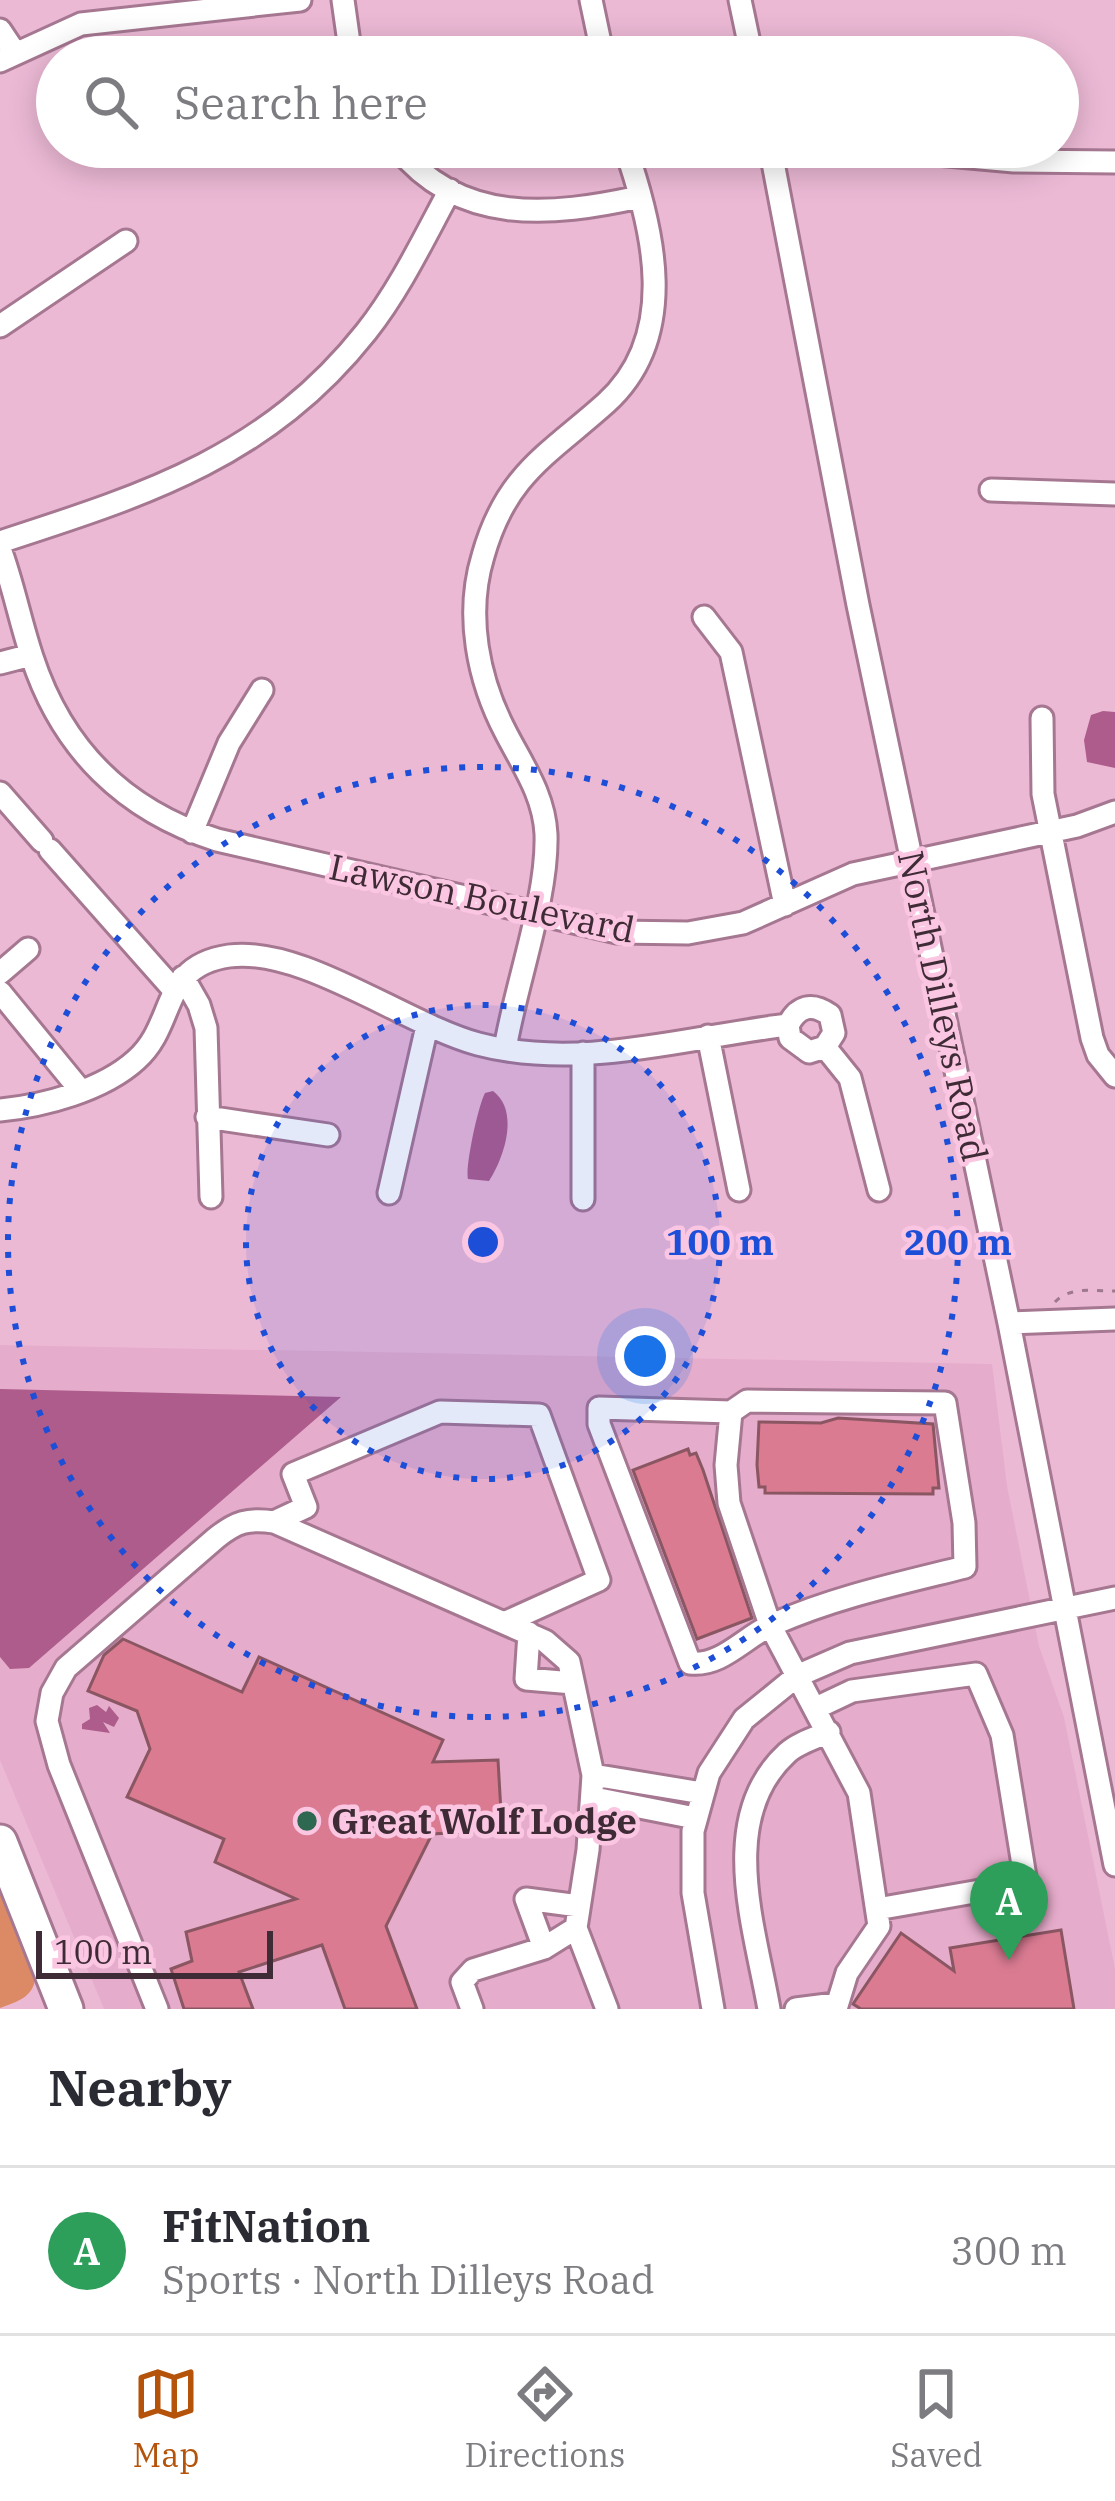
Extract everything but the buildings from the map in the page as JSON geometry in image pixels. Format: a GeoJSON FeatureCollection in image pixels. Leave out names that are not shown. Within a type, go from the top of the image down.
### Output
{"type":"FeatureCollection","features":[{"type":"Feature","properties":{"kind":"highway"},"geometry":{"type":"LineString","coordinates":[[0,1842],[57,2007]]}},
{"type":"Feature","properties":{"kind":"street"},"geometry":{"type":"LineString","coordinates":[[53,36],[81,24],[118,17],[300,0]]}},
{"type":"Feature","properties":{"kind":"street"},"geometry":{"type":"LineString","coordinates":[[343,0],[348,36]]}},
{"type":"Feature","properties":{"kind":"street"},"geometry":{"type":"LineString","coordinates":[[591,0],[599,36]]}},
{"type":"Feature","properties":{"kind":"street"},"geometry":{"type":"LineString","coordinates":[[740,0],[748,36]]}},
{"type":"Feature","properties":{"kind":"street"},"geometry":{"type":"LineString","coordinates":[[0,30],[7,56],[36,43]]}},
{"type":"Feature","properties":{"kind":"street"},"geometry":{"type":"LineString","coordinates":[[1079,161],[1115,162]]}},
{"type":"Feature","properties":{"kind":"street"},"geometry":{"type":"LineString","coordinates":[[423,168],[450,190],[506,210],[561,213],[639,197]]}},
{"type":"Feature","properties":{"kind":"street"},"geometry":{"type":"LineString","coordinates":[[505,1048],[544,866],[546,832],[541,805],[488,694],[479,658],[476,594],[482,557],[520,480],[556,442],[620,389],[649,337],[655,277],[631,168]]}},
{"type":"Feature","properties":{"kind":"street","name":"North Dilleys Road"},"geometry":{"type":"LineString","coordinates":[[774,168],[858,604],[1010,1323],[1115,1865]]}},
{"type":"Feature","properties":{"kind":"street"},"geometry":{"type":"LineString","coordinates":[[0,546],[179,480],[253,437],[300,401],[368,329],[450,190]]}},
{"type":"Feature","properties":{"kind":"street"},"geometry":{"type":"LineString","coordinates":[[0,326],[126,241]]}},
{"type":"Feature","properties":{"kind":"street"},"geometry":{"type":"LineString","coordinates":[[991,490],[1115,494]]}},
{"type":"Feature","properties":{"kind":"street","name":"Lawson Boulevard"},"geometry":{"type":"LineString","coordinates":[[0,546],[50,706],[90,763],[153,814],[192,832],[533,915],[617,932],[688,933],[743,922],[853,874],[1049,832],[1115,812]]}},
{"type":"Feature","properties":{"kind":"street"},"geometry":{"type":"LineString","coordinates":[[704,617],[731,652],[785,905]]}},
{"type":"Feature","properties":{"kind":"street"},"geometry":{"type":"LineString","coordinates":[[0,663],[31,655]]}},
{"type":"Feature","properties":{"kind":"street"},"geometry":{"type":"LineString","coordinates":[[192,832],[229,743],[262,690]]}},
{"type":"Feature","properties":{"kind":"street"},"geometry":{"type":"LineString","coordinates":[[1042,718],[1043,794],[1049,832],[1092,1038],[1098,1055],[1115,1076]]}},
{"type":"Feature","properties":{"kind":"street"},"geometry":{"type":"LineString","coordinates":[[0,793],[200,1005],[206,1028],[212,1196]]}},
{"type":"Feature","properties":{"kind":"street"},"geometry":{"type":"LineString","coordinates":[[0,973],[28,949]]}},
{"type":"Feature","properties":{"kind":"street"},"geometry":{"type":"LineString","coordinates":[[0,1110],[81,1090],[136,1060],[155,1034],[178,983],[192,970],[230,956],[279,961],[325,976],[427,1026],[505,1048],[583,1053],[788,1025],[803,1007],[821,1009],[832,1022],[833,1033],[825,1047],[809,1052],[790,1038],[788,1025]]}},
{"type":"Feature","properties":{"kind":"street"},"geometry":{"type":"LineString","coordinates":[[0,992],[81,1090]]}},
{"type":"Feature","properties":{"kind":"street"},"geometry":{"type":"LineString","coordinates":[[389,1193],[427,1026]]}},
{"type":"Feature","properties":{"kind":"street"},"geometry":{"type":"LineString","coordinates":[[708,1036],[739,1190]]}},
{"type":"Feature","properties":{"kind":"street"},"geometry":{"type":"LineString","coordinates":[[825,1047],[850,1078],[879,1190]]}},
{"type":"Feature","properties":{"kind":"street"},"geometry":{"type":"LineString","coordinates":[[583,1053],[584,1199]]}},
{"type":"Feature","properties":{"kind":"street"},"geometry":{"type":"LineString","coordinates":[[208,1118],[328,1135]]}},
{"type":"Feature","properties":{"kind":"street"},"geometry":{"type":"LineString","coordinates":[[1010,1323],[1115,1318]]}},
{"type":"Feature","properties":{"kind":"street"},"geometry":{"type":"LineString","coordinates":[[747,1401],[945,1403],[964,1523],[965,1567],[846,1597],[770,1625],[707,1665],[690,1663],[598,1424],[598,1408],[704,1411],[731,1412],[747,1401]]}},
{"type":"Feature","properties":{"kind":"street"},"geometry":{"type":"LineString","coordinates":[[704,1411],[726,1466]]}},
{"type":"Feature","properties":{"kind":"street"},"geometry":{"type":"LineString","coordinates":[[274,1522],[306,1507],[293,1474],[440,1412],[538,1415],[599,1580],[504,1623]]}},
{"type":"Feature","properties":{"kind":"street"},"geometry":{"type":"LineString","coordinates":[[731,1412],[726,1466],[729,1503],[770,1625],[859,1793],[879,1925],[847,1973],[836,2007],[796,2009]]}},
{"type":"Feature","properties":{"kind":"street"},"geometry":{"type":"LineString","coordinates":[[157,2009],[59,1765],[47,1721],[52,1693],[66,1668],[236,1522],[274,1522],[545,1641],[569,1662],[594,1786],[578,1917],[607,2009]]}},
{"type":"Feature","properties":{"kind":"street"},"geometry":{"type":"LineString","coordinates":[[713,2009],[691,1871],[695,1818],[720,1753],[744,1719],[796,1676],[850,1653],[1115,1598]]}},
{"type":"Feature","properties":{"kind":"street"},"geometry":{"type":"LineString","coordinates":[[529,1634],[526,1679],[573,1683]]}},
{"type":"Feature","properties":{"kind":"street"},"geometry":{"type":"LineString","coordinates":[[816,1708],[852,1691],[976,1674],[1002,1736],[1026,1883],[877,1910]]}},
{"type":"Feature","properties":{"kind":"street"},"geometry":{"type":"LineString","coordinates":[[769,2009],[746,1874],[746,1826],[766,1780],[787,1754],[829,1732]]}},
{"type":"Feature","properties":{"kind":"street"},"geometry":{"type":"LineString","coordinates":[[594,1786],[702,1793]]}},
{"type":"Feature","properties":{"kind":"street"},"geometry":{"type":"LineString","coordinates":[[594,1786],[695,1818]]}},
{"type":"Feature","properties":{"kind":"street"},"geometry":{"type":"LineString","coordinates":[[544,1948],[526,1899],[578,1917]]}},
{"type":"Feature","properties":{"kind":"street"},"geometry":{"type":"LineString","coordinates":[[472,2009],[462,1982],[473,1970],[544,1948],[578,1917]]}},
{"type":"Feature","properties":{"kind":"path"},"geometry":{"type":"LineString","coordinates":[[1043,1318],[1059,1296],[1115,1291]]}},
{"type":"Feature","properties":{"kind":"shaded area"},"geometry":{"type":"Polygon","coordinates":[[[1115,712],[1115,768],[1087,762],[1084,740],[1091,715],[1115,712]]]}},
{"type":"Feature","properties":{"kind":"shaded area"},"geometry":{"type":"Polygon","coordinates":[[[493,1091],[506,1110],[504,1148],[489,1181],[468,1179],[479,1110],[485,1093],[493,1091]]]}},
{"type":"Feature","properties":{"kind":"shaded area"},"geometry":{"type":"Polygon","coordinates":[[[0,1345],[992,1364],[1007,1486],[1039,1646],[1064,1717],[1115,1969],[1115,2009],[104,2009],[0,1760],[0,1345]]]}},
{"type":"Feature","properties":{"kind":"shaded area"},"geometry":{"type":"Polygon","coordinates":[[[0,1389],[341,1397],[29,1668],[10,1669],[0,1657],[0,1389]]]}},
{"type":"Feature","properties":{"kind":"shaded area"},"geometry":{"type":"Polygon","coordinates":[[[97,1705],[106,1712],[109,1706],[119,1718],[114,1727],[103,1722],[110,1733],[82,1729],[90,1719],[89,1708],[97,1705]]]}},
{"type":"Feature","properties":{"kind":"shaded area"},"geometry":{"type":"Polygon","coordinates":[[[0,1875],[36,1975],[29,1993],[0,2008],[0,1875]]]}},
{"type":"Feature","properties":{"kind":"place","name":"Great Wolf Lodge"},"geometry":{"type":"Point","coordinates":[307,1821]}},
{"type":"Feature","properties":{"kind":"place","name":"FitNation"},"geometry":{"type":"Point","coordinates":[1009,1960]}}]}
